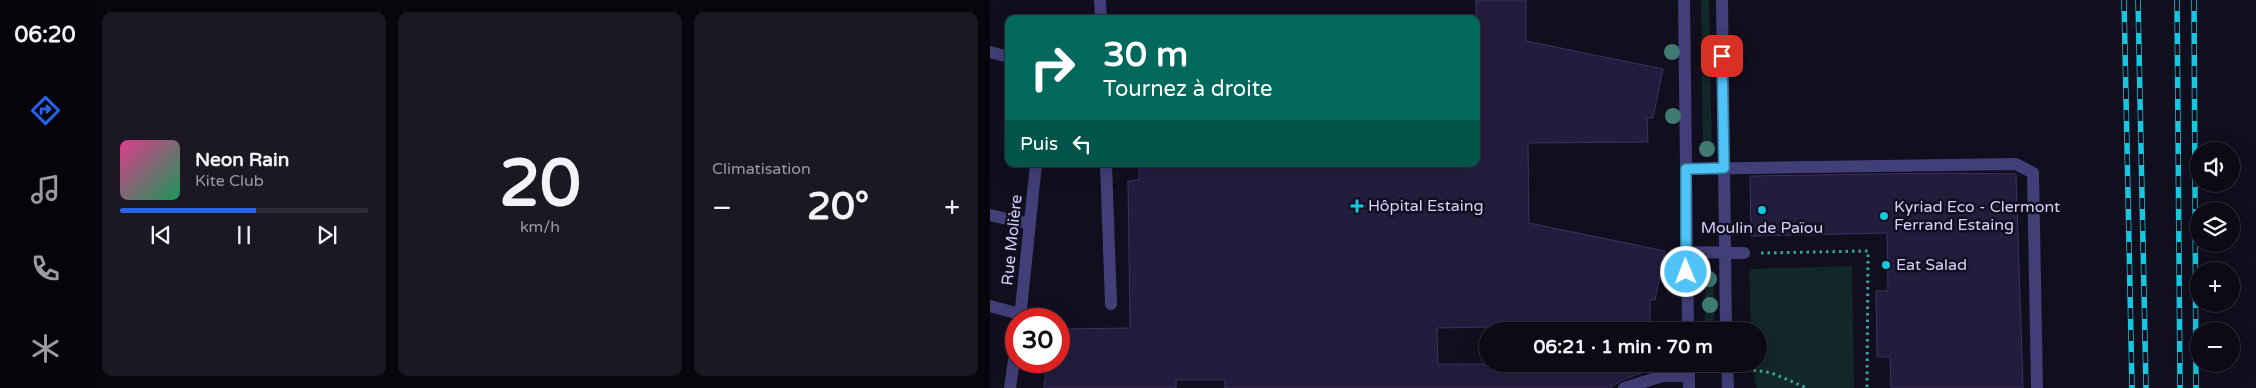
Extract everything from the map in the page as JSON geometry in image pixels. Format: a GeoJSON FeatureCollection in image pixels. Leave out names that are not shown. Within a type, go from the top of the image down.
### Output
{"type":"FeatureCollection","features":[{"type":"Feature","properties":{"kind":"street"},"geometry":{"type":"LineString","coordinates":[[1100,0],[1101,15]]}},
{"type":"Feature","properties":{"kind":"street"},"geometry":{"type":"LineString","coordinates":[[1684,0],[1688,322]]}},
{"type":"Feature","properties":{"kind":"street"},"geometry":{"type":"LineString","coordinates":[[1722,0],[1726,322]]}},
{"type":"Feature","properties":{"kind":"street"},"geometry":{"type":"LineString","coordinates":[[990,52],[1005,56]]}},
{"type":"Feature","properties":{"kind":"street"},"geometry":{"type":"LineString","coordinates":[[1686,169],[2016,164],[2033,173],[2038,347],[2037,388]]}},
{"type":"Feature","properties":{"kind":"street","name":"Rue Molière"},"geometry":{"type":"LineString","coordinates":[[1021,308],[1036,167]]}},
{"type":"Feature","properties":{"kind":"street"},"geometry":{"type":"LineString","coordinates":[[1106,167],[1111,304]]}},
{"type":"Feature","properties":{"kind":"street"},"geometry":{"type":"LineString","coordinates":[[990,215],[1030,224]]}},
{"type":"Feature","properties":{"kind":"street"},"geometry":{"type":"LineString","coordinates":[[1686,252],[1744,253]]}},
{"type":"Feature","properties":{"kind":"street"},"geometry":{"type":"LineString","coordinates":[[990,306],[1005,311]]}},
{"type":"Feature","properties":{"kind":"street"},"geometry":{"type":"LineString","coordinates":[[1727,372],[1728,388]]}},
{"type":"Feature","properties":{"kind":"street"},"geometry":{"type":"LineString","coordinates":[[1010,388],[1012,373]]}},
{"type":"Feature","properties":{"kind":"street"},"geometry":{"type":"LineString","coordinates":[[1624,388],[1663,376],[1689,376]]}},
{"type":"Feature","properties":{"kind":"path"},"geometry":{"type":"LineString","coordinates":[[1744,253],[1868,251],[1867,388]]}},
{"type":"Feature","properties":{"kind":"path"},"geometry":{"type":"LineString","coordinates":[[1766,372],[1807,388]]}},
{"type":"Feature","properties":{"kind":"green space"},"geometry":{"type":"Polygon","coordinates":[[[1701,0],[1709,0],[1712,152],[1703,152],[1701,0]]]}},
{"type":"Feature","properties":{"kind":"green space"},"geometry":{"type":"Polygon","coordinates":[[[1852,266],[1854,388],[1757,388],[1754,372],[1767,372],[1767,322],[1751,322],[1749,269],[1852,266]]]}},
{"type":"Feature","properties":{"kind":"green space"},"geometry":{"type":"Polygon","coordinates":[[[1705,271],[1714,271],[1714,322],[1705,322],[1705,271]]]}},
{"type":"Feature","properties":{"kind":"building","name":"Hôpital Estaing"},"geometry":{"type":"Polygon","coordinates":[[[1476,0],[1526,0],[1526,41],[1663,69],[1653,118],[1647,118],[1648,142],[1528,143],[1529,223],[1665,251],[1655,300],[1650,300],[1650,322],[1479,322],[1479,327],[1437,328],[1438,364],[1479,364],[1479,372],[1644,372],[1622,380],[1609,388],[1225,388],[1225,380],[1176,380],[1176,388],[1044,388],[1046,373],[1070,373],[1070,329],[1130,328],[1128,181],[1139,180],[1139,167],[1480,167],[1480,15],[1476,15],[1476,0]]]}},
{"type":"Feature","properties":{"kind":"building"},"geometry":{"type":"Polygon","coordinates":[[[1945,173],[2016,174],[2023,388],[1891,388],[1890,357],[1877,357],[1876,291],[1888,291],[1887,233],[1751,236],[1750,176],[1945,173]]]}},
{"type":"Feature","properties":{"kind":"railway"},"geometry":{"type":"LineString","coordinates":[[2124,0],[2132,388]]}},
{"type":"Feature","properties":{"kind":"railway"},"geometry":{"type":"LineString","coordinates":[[2138,0],[2146,388]]}},
{"type":"Feature","properties":{"kind":"railway"},"geometry":{"type":"LineString","coordinates":[[2177,0],[2180,388]]}},
{"type":"Feature","properties":{"kind":"railway"},"geometry":{"type":"LineString","coordinates":[[2194,0],[2196,388]]}},
{"type":"Feature","properties":{"kind":"place","name":"Hôpital Estaing"},"geometry":{"type":"Point","coordinates":[1357,206]}},
{"type":"Feature","properties":{"kind":"place","name":"Moulin de Païou"},"geometry":{"type":"Point","coordinates":[1762,210]}},
{"type":"Feature","properties":{"kind":"place","name":"Kyriad Eco - Clermont Ferrand Estaing"},"geometry":{"type":"Point","coordinates":[1884,216]}},
{"type":"Feature","properties":{"kind":"place","name":"Eat Salad"},"geometry":{"type":"Point","coordinates":[1886,265]}},
{"type":"Feature","properties":{"kind":"route"},"geometry":{"type":"LineString","coordinates":[[1686,272],[1686,169],[1724,168],[1722,56]]}}]}
